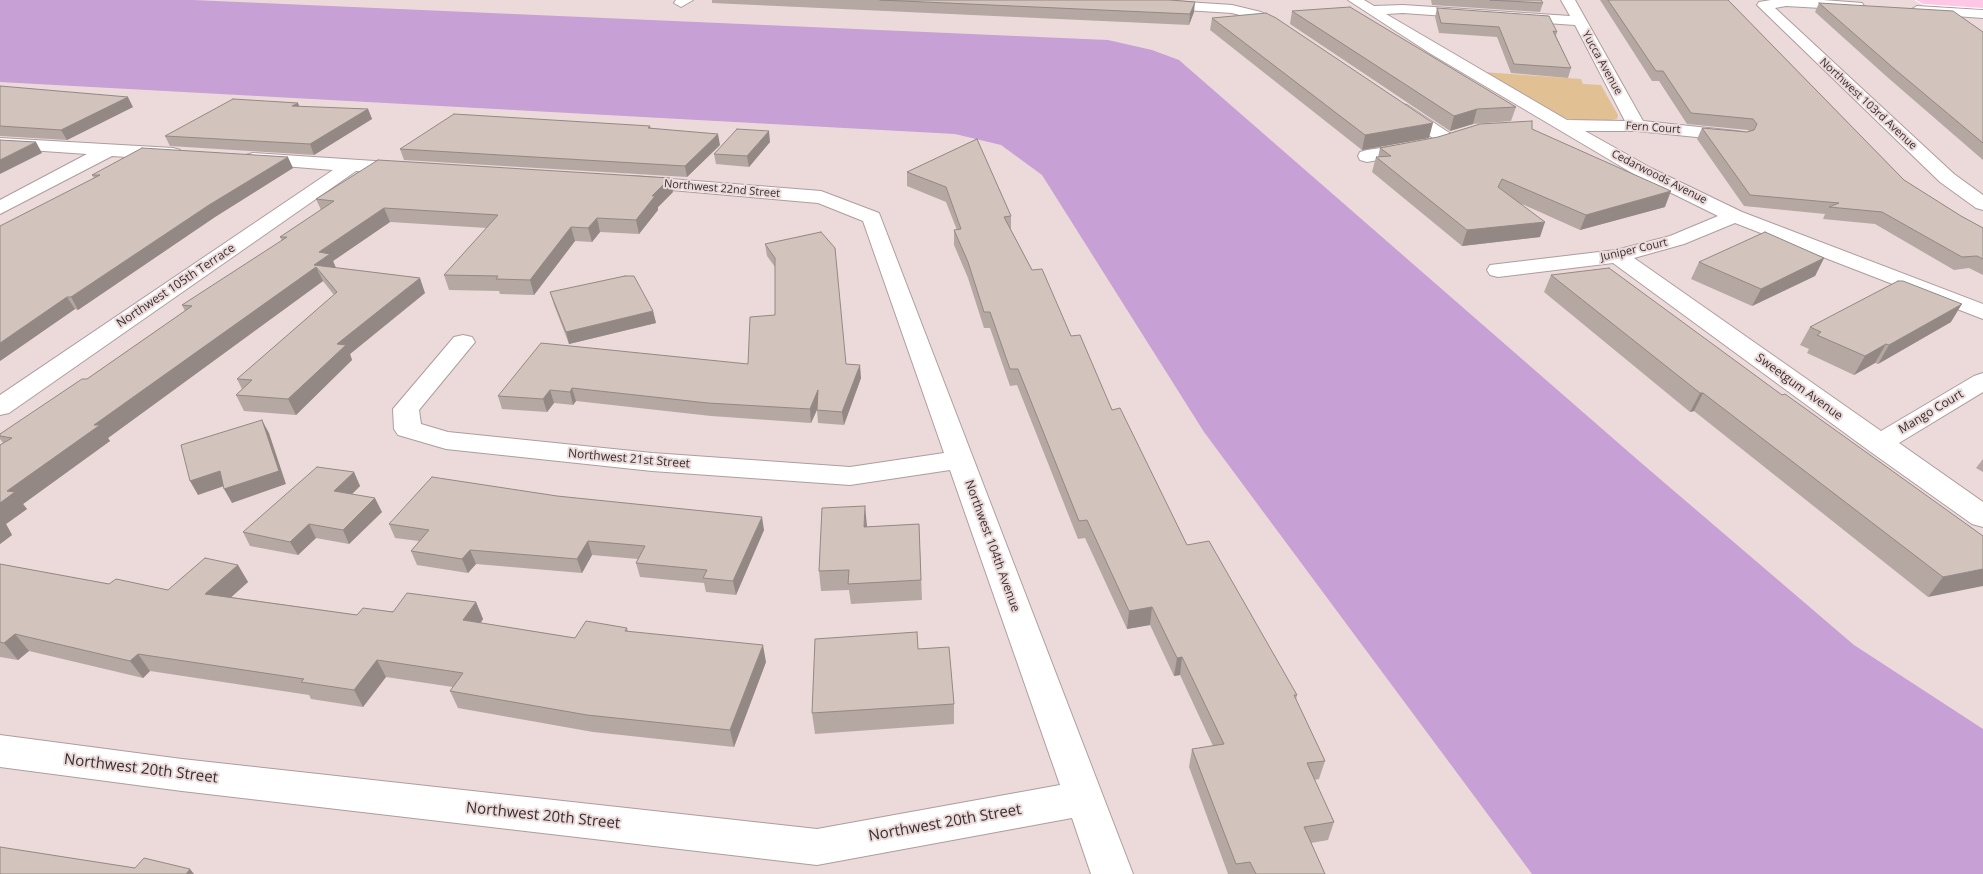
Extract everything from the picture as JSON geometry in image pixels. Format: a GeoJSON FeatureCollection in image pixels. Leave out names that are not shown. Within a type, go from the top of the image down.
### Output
{"type":"FeatureCollection","features":[{"type":"Feature","properties":{"kind":"main road"},"geometry":{"type":"LineString","coordinates":[[1923,0],[1960,1]]}},
{"type":"Feature","properties":{"kind":"street"},"geometry":{"type":"LineString","coordinates":[[1092,0],[1232,4],[1280,26],[1300,41]]}},
{"type":"Feature","properties":{"kind":"street","name":"Cedarwoods Avenue"},"geometry":{"type":"LineString","coordinates":[[1355,0],[1436,52],[1644,172],[1736,216],[1983,312]]}},
{"type":"Feature","properties":{"kind":"street","name":"Yucca Avenue"},"geometry":{"type":"LineString","coordinates":[[1568,0],[1637,126]]}},
{"type":"Feature","properties":{"kind":"street"},"geometry":{"type":"LineString","coordinates":[[1960,1],[1982,12]]}},
{"type":"Feature","properties":{"kind":"street","name":"Northwest 103rd Avenue"},"geometry":{"type":"LineString","coordinates":[[1873,7],[1772,2],[1764,5],[1947,178],[1983,204]]}},
{"type":"Feature","properties":{"kind":"street"},"geometry":{"type":"LineString","coordinates":[[1371,10],[1402,9],[1579,21]]}},
{"type":"Feature","properties":{"kind":"street"},"geometry":{"type":"LineString","coordinates":[[1902,9],[1982,12]]}},
{"type":"Feature","properties":{"kind":"street"},"geometry":{"type":"LineString","coordinates":[[1390,102],[1448,140]]}},
{"type":"Feature","properties":{"kind":"street","name":"Fern Court"},"geometry":{"type":"LineString","coordinates":[[1527,126],[1637,126],[1742,136]]}},
{"type":"Feature","properties":{"kind":"street"},"geometry":{"type":"LineString","coordinates":[[1367,156],[1434,145],[1465,134]]}},
{"type":"Feature","properties":{"kind":"street"},"geometry":{"type":"LineString","coordinates":[[0,143],[187,155]]}},
{"type":"Feature","properties":{"kind":"street"},"geometry":{"type":"LineString","coordinates":[[0,208],[110,150]]}},
{"type":"Feature","properties":{"kind":"street"},"geometry":{"type":"LineString","coordinates":[[236,158],[421,170]]}},
{"type":"Feature","properties":{"kind":"street","name":"Northwest 105th Terrace"},"geometry":{"type":"LineString","coordinates":[[0,407],[351,166]]}},
{"type":"Feature","properties":{"kind":"street","name":"Northwest 22nd Street"},"geometry":{"type":"LineString","coordinates":[[610,181],[821,197],[872,217]]}},
{"type":"Feature","properties":{"kind":"street","name":"Juniper Court"},"geometry":{"type":"LineString","coordinates":[[1498,270],[1617,256],[1677,240],[1736,216]]}},
{"type":"Feature","properties":{"kind":"street","name":"Northwest 104th Avenue"},"geometry":{"type":"LineString","coordinates":[[872,217],[1112,874]]}},
{"type":"Feature","properties":{"kind":"street","name":"Sweetgum Avenue"},"geometry":{"type":"LineString","coordinates":[[1617,256],[1878,444],[1983,517]]}},
{"type":"Feature","properties":{"kind":"street","name":"Northwest 21st Street"},"geometry":{"type":"LineString","coordinates":[[462,342],[406,409],[408,429],[446,440],[652,462],[850,476],[960,460]]}},
{"type":"Feature","properties":{"kind":"street","name":"Mango Court"},"geometry":{"type":"LineString","coordinates":[[1878,444],[1983,381]]}},
{"type":"Feature","properties":{"kind":"street","name":"Northwest 20th Street"},"geometry":{"type":"LineString","coordinates":[[0,751],[182,775],[817,847],[1085,798]]}},
{"type":"Feature","properties":{"kind":"shaded area"},"geometry":{"type":"Polygon","coordinates":[[[0,0],[193,0],[1108,40],[1152,50],[1179,60],[1639,461],[1854,645],[1983,729],[1983,874],[1532,874],[1204,432],[1042,175],[1001,145],[955,134],[0,82],[0,0]]]}},
{"type":"Feature","properties":{"kind":"shaded area"},"geometry":{"type":"Polygon","coordinates":[[[1483,72],[1581,79],[1583,84],[1601,85],[1618,115],[1617,119],[1606,121],[1573,120],[1561,117],[1483,72]]]}},
{"type":"Feature","properties":{"kind":"building"},"geometry":{"type":"Polygon","coordinates":[[[880,0],[1170,0],[1195,2],[1190,14],[880,0]]]}},
{"type":"Feature","properties":{"kind":"building"},"geometry":{"type":"Polygon","coordinates":[[[1490,0],[1541,0],[1543,3],[1490,0]]]}},
{"type":"Feature","properties":{"kind":"building"},"geometry":{"type":"Polygon","coordinates":[[[1608,0],[1728,0],[1904,180],[1983,228],[1983,259],[1977,256],[1962,257],[1882,212],[1829,207],[1839,203],[1750,195],[1702,128],[1747,132],[1754,130],[1757,124],[1753,119],[1691,113],[1663,71],[1656,71],[1608,0]]]}},
{"type":"Feature","properties":{"kind":"building"},"geometry":{"type":"Polygon","coordinates":[[[1819,3],[1953,11],[1983,32],[1983,143],[1891,66],[1819,3]]]}},
{"type":"Feature","properties":{"kind":"building"},"geometry":{"type":"Polygon","coordinates":[[[1350,7],[1516,107],[1477,109],[1454,116],[1292,11],[1350,7]]]}},
{"type":"Feature","properties":{"kind":"building"},"geometry":{"type":"Polygon","coordinates":[[[1437,8],[1549,16],[1557,32],[1553,31],[1571,68],[1514,64],[1499,27],[1441,23],[1437,8]]]}},
{"type":"Feature","properties":{"kind":"building"},"geometry":{"type":"Polygon","coordinates":[[[1266,13],[1433,123],[1365,135],[1212,18],[1266,13]]]}},
{"type":"Feature","properties":{"kind":"building"},"geometry":{"type":"Polygon","coordinates":[[[0,86],[128,97],[61,130],[0,126],[0,86]]]}},
{"type":"Feature","properties":{"kind":"building"},"geometry":{"type":"Polygon","coordinates":[[[233,99],[298,103],[292,106],[368,109],[310,144],[165,136],[233,99]]]}},
{"type":"Feature","properties":{"kind":"building"},"geometry":{"type":"Polygon","coordinates":[[[454,114],[650,126],[648,128],[718,134],[685,166],[400,149],[454,114]]]}},
{"type":"Feature","properties":{"kind":"building"},"geometry":{"type":"Polygon","coordinates":[[[1532,121],[1532,129],[1671,191],[1586,215],[1502,179],[1498,187],[1545,222],[1467,230],[1376,157],[1391,156],[1380,148],[1438,137],[1480,124],[1532,121]]]}},
{"type":"Feature","properties":{"kind":"building"},"geometry":{"type":"Polygon","coordinates":[[[737,129],[769,131],[747,156],[714,154],[737,129]]]}},
{"type":"Feature","properties":{"kind":"building"},"geometry":{"type":"Polygon","coordinates":[[[977,139],[1011,216],[1004,217],[1032,270],[1042,269],[1071,336],[1080,335],[1112,410],[1120,408],[1187,545],[1209,541],[1297,695],[1294,695],[1325,761],[1307,763],[1334,822],[1304,827],[1325,874],[1256,874],[1250,862],[1236,864],[1192,749],[1224,744],[1182,657],[1177,658],[1152,607],[1129,611],[1087,520],[1079,521],[1018,369],[1010,369],[990,312],[984,312],[968,262],[954,230],[961,229],[946,187],[907,172],[977,139]]]}},
{"type":"Feature","properties":{"kind":"building"},"geometry":{"type":"Polygon","coordinates":[[[0,140],[36,142],[0,160],[0,140]]]}},
{"type":"Feature","properties":{"kind":"building"},"geometry":{"type":"Polygon","coordinates":[[[142,148],[288,157],[209,205],[0,343],[0,226],[100,175],[92,175],[142,148]]]}},
{"type":"Feature","properties":{"kind":"building"},"geometry":{"type":"Polygon","coordinates":[[[378,160],[670,178],[652,196],[655,196],[636,220],[597,218],[588,228],[571,227],[530,280],[496,279],[498,276],[444,275],[498,215],[384,208],[319,252],[330,254],[314,265],[420,278],[337,344],[346,345],[288,399],[236,395],[252,380],[237,379],[337,292],[316,267],[94,425],[100,425],[7,491],[15,492],[0,503],[0,445],[12,438],[0,436],[0,434],[82,379],[87,379],[192,306],[182,305],[287,237],[280,237],[334,201],[316,199],[378,160]]]}},
{"type":"Feature","properties":{"kind":"building"},"geometry":{"type":"Polygon","coordinates":[[[821,232],[835,248],[846,364],[860,365],[842,412],[817,410],[818,390],[810,409],[708,403],[572,388],[570,392],[550,390],[543,399],[498,396],[541,343],[748,364],[750,317],[775,315],[775,258],[765,244],[821,232]]]}},
{"type":"Feature","properties":{"kind":"building"},"geometry":{"type":"Polygon","coordinates":[[[1765,232],[1824,258],[1761,289],[1699,262],[1765,232]]]}},
{"type":"Feature","properties":{"kind":"building"},"geometry":{"type":"Polygon","coordinates":[[[1609,268],[1782,395],[1785,394],[1983,536],[1983,569],[1943,577],[1703,393],[1700,393],[1551,275],[1609,268]]]}},
{"type":"Feature","properties":{"kind":"building"},"geometry":{"type":"Polygon","coordinates":[[[625,276],[634,276],[653,311],[566,332],[550,292],[625,276]]]}},
{"type":"Feature","properties":{"kind":"building"},"geometry":{"type":"Polygon","coordinates":[[[1898,281],[1903,281],[1962,304],[1889,345],[1886,344],[1865,356],[1817,335],[1821,332],[1810,327],[1898,281]]]}},
{"type":"Feature","properties":{"kind":"building"},"geometry":{"type":"Polygon","coordinates":[[[262,420],[279,471],[224,489],[220,471],[190,481],[181,445],[262,420]]]}},
{"type":"Feature","properties":{"kind":"building"},"geometry":{"type":"Polygon","coordinates":[[[317,467],[354,472],[334,491],[375,498],[343,530],[309,524],[290,542],[243,532],[317,467]]]}},
{"type":"Feature","properties":{"kind":"building"},"geometry":{"type":"Polygon","coordinates":[[[432,477],[557,496],[762,517],[733,581],[703,578],[707,570],[636,563],[645,546],[588,541],[577,559],[470,550],[462,559],[411,551],[429,530],[389,524],[432,477]]]}},
{"type":"Feature","properties":{"kind":"building"},"geometry":{"type":"Polygon","coordinates":[[[865,506],[864,527],[919,524],[921,580],[848,584],[849,570],[819,571],[822,508],[865,506]]]}},
{"type":"Feature","properties":{"kind":"building"},"geometry":{"type":"Polygon","coordinates":[[[205,558],[238,565],[205,594],[357,615],[363,608],[393,612],[407,593],[476,602],[463,620],[575,638],[586,621],[627,628],[625,631],[763,645],[730,730],[587,715],[450,691],[463,673],[377,660],[354,690],[301,682],[304,679],[138,654],[130,661],[15,634],[4,643],[0,642],[0,564],[109,584],[116,579],[168,590],[205,558]]]}},
{"type":"Feature","properties":{"kind":"building"},"geometry":{"type":"Polygon","coordinates":[[[917,632],[918,649],[949,647],[954,704],[812,713],[815,639],[917,632]]]}},
{"type":"Feature","properties":{"kind":"building"},"geometry":{"type":"Polygon","coordinates":[[[0,847],[135,868],[144,858],[190,869],[186,874],[0,874],[0,847]]]}}]}
